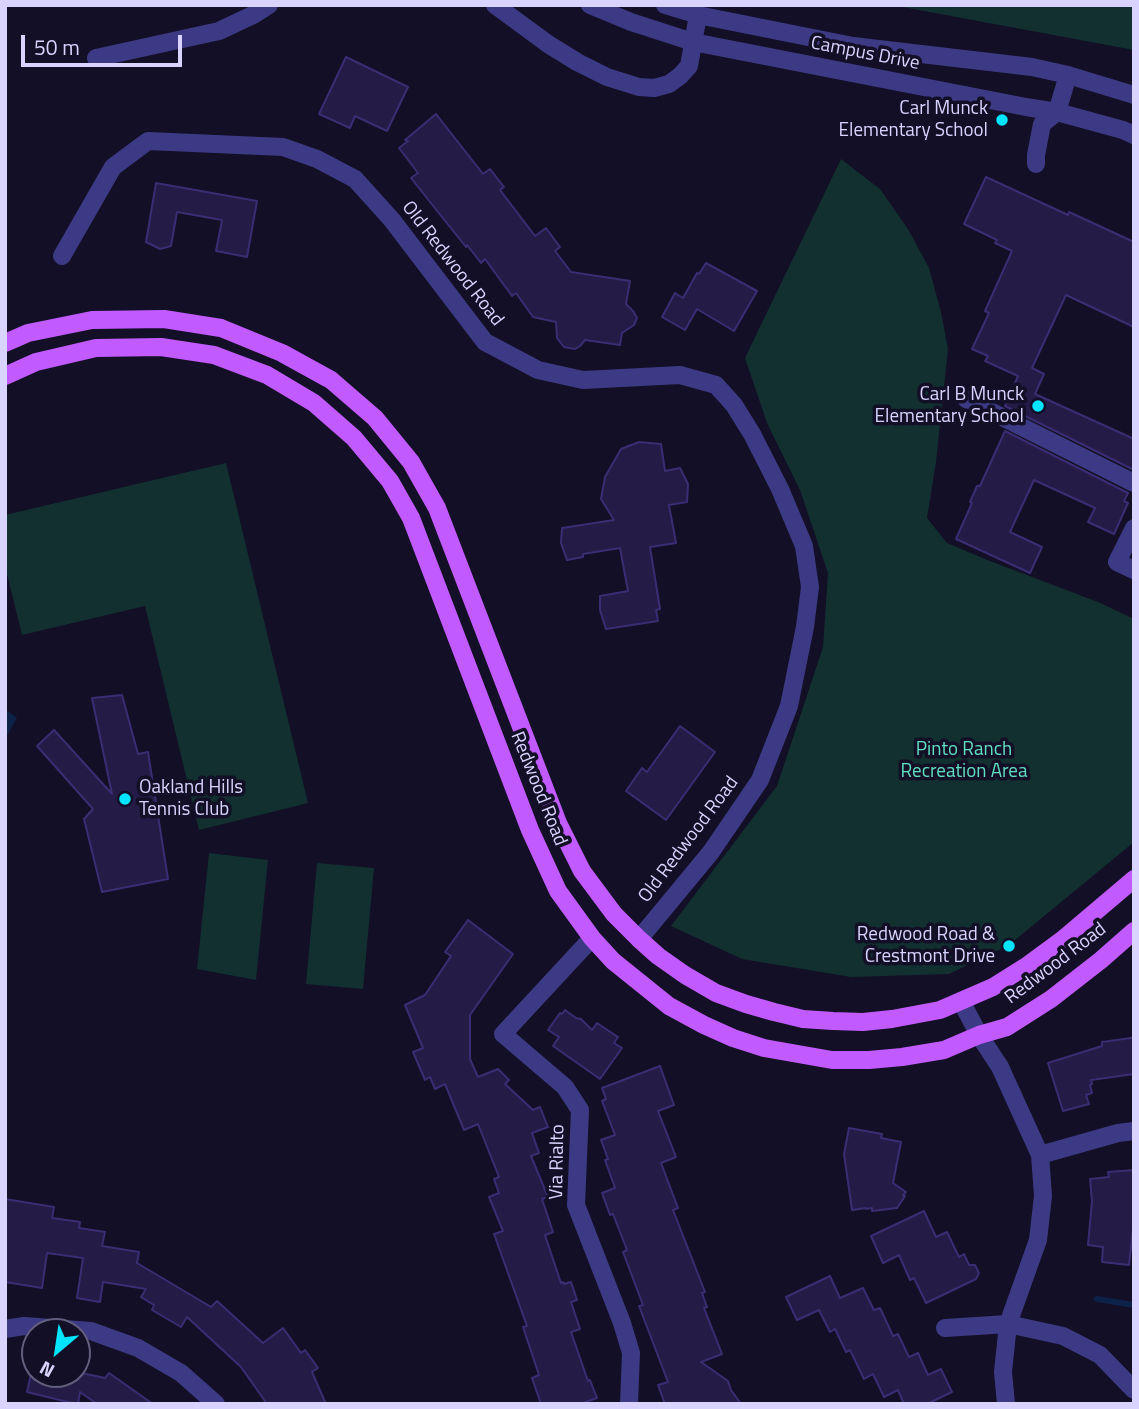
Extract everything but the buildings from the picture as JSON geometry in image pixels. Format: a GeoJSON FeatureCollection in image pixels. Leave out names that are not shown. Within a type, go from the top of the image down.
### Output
{"type":"FeatureCollection","features":[{"type":"Feature","properties":{"kind":"main road","name":"Redwood Road"},"geometry":{"type":"LineString","coordinates":[[5,343],[28,334],[92,320],[164,319],[221,328],[282,353],[331,380],[375,418],[411,462],[437,508],[558,823],[582,871],[614,914],[639,939],[676,968],[716,993],[803,1019],[863,1022],[940,1010],[993,987],[1028,965],[1134,879]]}},
{"type":"Feature","properties":{"kind":"main road","name":"Redwood Road"},"geometry":{"type":"LineString","coordinates":[[5,376],[36,362],[96,348],[161,347],[214,355],[267,375],[314,403],[354,438],[390,481],[411,518],[530,830],[558,891],[592,938],[613,961],[669,1006],[723,1034],[764,1048],[832,1060],[869,1060],[944,1050],[1007,1027],[1051,999],[1134,931]]}},
{"type":"Feature","properties":{"kind":"street"},"geometry":{"type":"LineString","coordinates":[[96,58],[219,31],[269,5]]}},
{"type":"Feature","properties":{"kind":"street"},"geometry":{"type":"LineString","coordinates":[[495,5],[577,62],[607,77],[639,87],[654,88],[669,84],[689,66],[698,15]]}},
{"type":"Feature","properties":{"kind":"street","name":"Campus Drive"},"geometry":{"type":"LineString","coordinates":[[590,5],[631,22],[693,42],[1058,112],[1134,135]]}},
{"type":"Feature","properties":{"kind":"street","name":"Campus Drive"},"geometry":{"type":"LineString","coordinates":[[665,5],[698,15],[853,46],[1032,67],[1134,95]]}},
{"type":"Feature","properties":{"kind":"street"},"geometry":{"type":"LineString","coordinates":[[1036,164],[1042,124],[1058,112],[1068,75]]}},
{"type":"Feature","properties":{"kind":"street","name":"Old Redwood Road"},"geometry":{"type":"LineString","coordinates":[[62,256],[113,167],[148,141],[283,147],[317,159],[355,179],[392,220],[485,342],[538,370],[583,380],[680,374],[716,385],[734,405],[780,489],[804,546],[810,587],[805,627],[789,706],[760,780],[711,852],[639,939]]}},
{"type":"Feature","properties":{"kind":"street"},"geometry":{"type":"LineString","coordinates":[[965,398],[1134,482]]}},
{"type":"Feature","properties":{"kind":"street"},"geometry":{"type":"LineString","coordinates":[[1134,528],[1117,562],[1134,570]]}},
{"type":"Feature","properties":{"kind":"street","name":"Via Rialto"},"geometry":{"type":"LineString","coordinates":[[592,938],[503,1034],[565,1087],[580,1110],[576,1205],[631,1353],[629,1404]]}},
{"type":"Feature","properties":{"kind":"street"},"geometry":{"type":"LineString","coordinates":[[961,1001],[1000,1067],[1040,1155],[1043,1196],[1038,1240],[1007,1324],[1003,1372],[1006,1404]]}},
{"type":"Feature","properties":{"kind":"street"},"geometry":{"type":"LineString","coordinates":[[1040,1155],[1134,1131]]}},
{"type":"Feature","properties":{"kind":"street"},"geometry":{"type":"LineString","coordinates":[[945,1328],[1007,1324],[1063,1336],[1100,1355],[1134,1390]]}},
{"type":"Feature","properties":{"kind":"street"},"geometry":{"type":"LineString","coordinates":[[5,1329],[24,1326],[91,1332],[138,1348],[181,1373],[216,1404]]}},
{"type":"Feature","properties":{"kind":"green space"},"geometry":{"type":"Polygon","coordinates":[[[892,5],[1134,5],[1134,50],[892,5]]]}},
{"type":"Feature","properties":{"kind":"green space","name":"Pinto Ranch Recreation Area"},"geometry":{"type":"Polygon","coordinates":[[[841,159],[880,189],[908,229],[929,268],[941,312],[948,349],[927,518],[947,543],[1098,602],[1134,619],[1134,842],[1009,945],[949,974],[851,977],[742,959],[671,926],[777,786],[823,647],[828,573],[800,490],[767,423],[745,358],[841,159]]]}},
{"type":"Feature","properties":{"kind":"green space"},"geometry":{"type":"Polygon","coordinates":[[[226,463],[308,803],[199,830],[145,606],[22,635],[5,566],[5,515],[226,463]]]}},
{"type":"Feature","properties":{"kind":"green space"},"geometry":{"type":"Polygon","coordinates":[[[209,853],[268,860],[256,980],[197,969],[209,853]]]}},
{"type":"Feature","properties":{"kind":"green space"},"geometry":{"type":"Polygon","coordinates":[[[317,863],[374,868],[363,989],[306,984],[317,863]]]}},
{"type":"Feature","properties":{"kind":"water"},"geometry":{"type":"Polygon","coordinates":[[[5,709],[17,718],[5,739],[5,709]]]}},
{"type":"Feature","properties":{"kind":"waterway"},"geometry":{"type":"LineString","coordinates":[[1097,1299],[1134,1305]]}},
{"type":"Feature","properties":{"kind":"place","name":"Carl Munck Elementary School"},"geometry":{"type":"Point","coordinates":[1002,120]}},
{"type":"Feature","properties":{"kind":"place","name":"Carl B Munck Elementary School"},"geometry":{"type":"Point","coordinates":[1038,406]}},
{"type":"Feature","properties":{"kind":"place","name":"Oakland Hills Tennis Club"},"geometry":{"type":"Point","coordinates":[125,799]}},
{"type":"Feature","properties":{"kind":"place","name":"Redwood Road & Crestmont Drive"},"geometry":{"type":"Point","coordinates":[1009,946]}}]}
